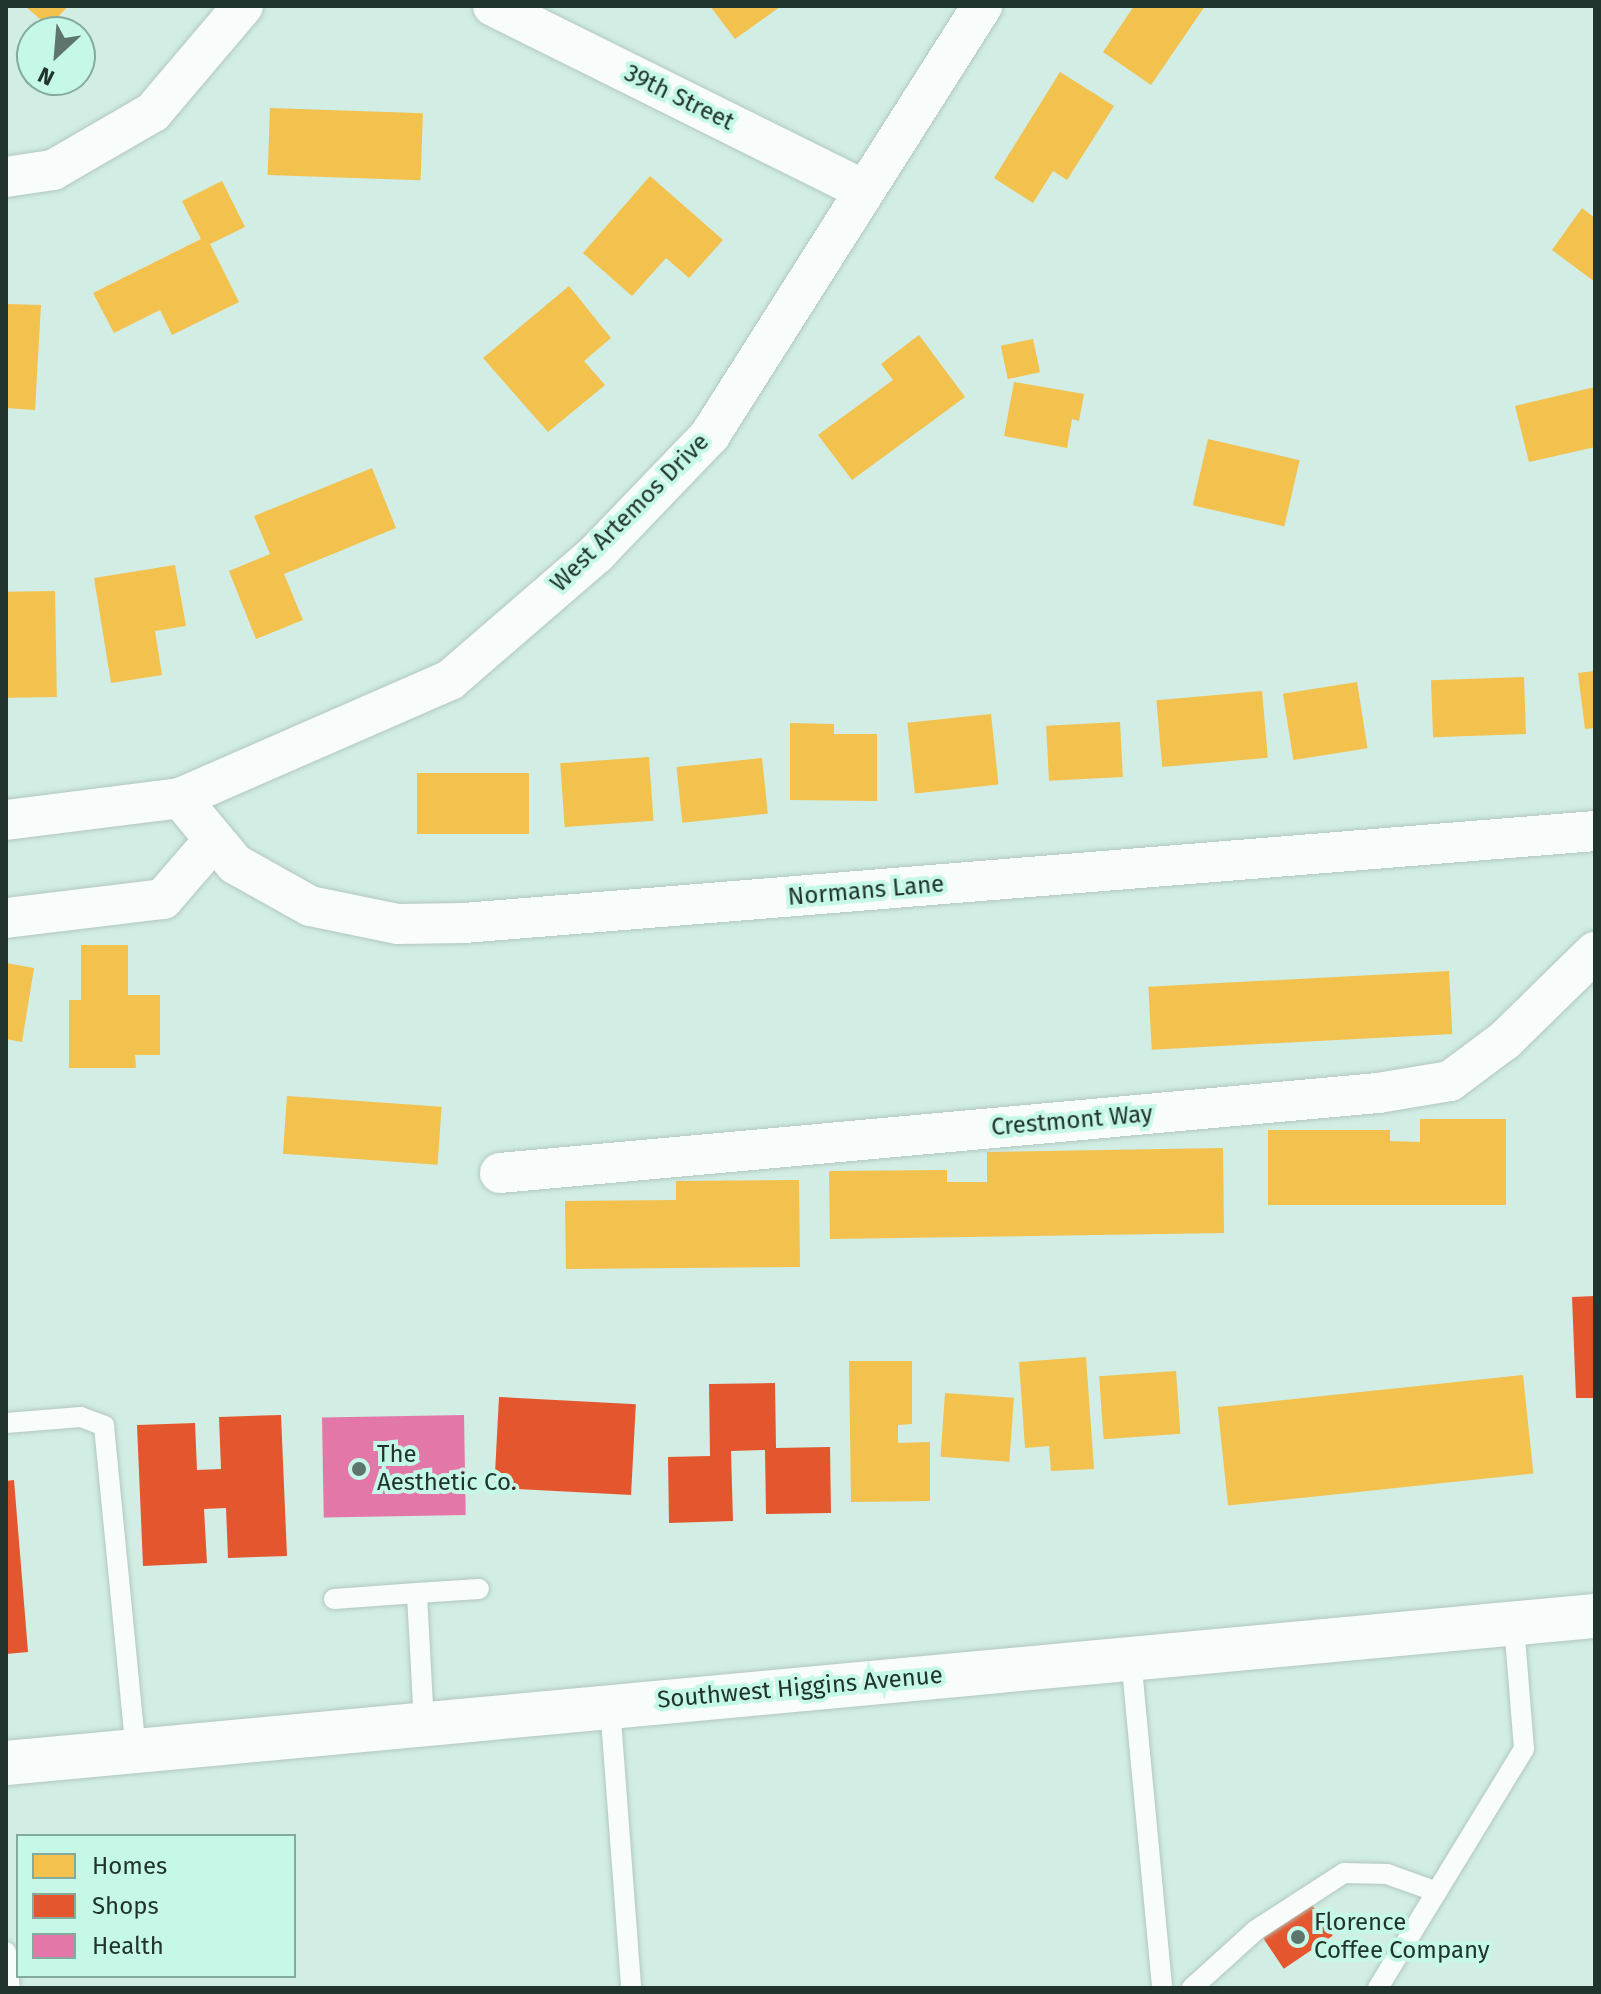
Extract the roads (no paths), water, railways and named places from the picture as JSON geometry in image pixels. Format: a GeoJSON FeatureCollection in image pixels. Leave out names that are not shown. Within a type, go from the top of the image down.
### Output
{"type":"FeatureCollection","features":[{"type":"Feature","properties":{"kind":"main road","name":"Southwest Higgins Avenue"},"geometry":{"type":"LineString","coordinates":[[6,1763],[1595,1616]]}},
{"type":"Feature","properties":{"kind":"street"},"geometry":{"type":"LineString","coordinates":[[6,177],[53,170],[153,112],[243,6]]}},
{"type":"Feature","properties":{"kind":"street","name":"39th Street"},"geometry":{"type":"LineString","coordinates":[[493,6],[864,190]]}},
{"type":"Feature","properties":{"kind":"street","name":"West Artemos Drive"},"geometry":{"type":"LineString","coordinates":[[6,820],[180,798],[450,680],[596,554],[710,435],[982,6]]}},
{"type":"Feature","properties":{"kind":"street","name":"Normans Lane"},"geometry":{"type":"LineString","coordinates":[[180,798],[235,864],[310,906],[398,924],[480,922],[1595,831]]}},
{"type":"Feature","properties":{"kind":"street"},"geometry":{"type":"LineString","coordinates":[[6,918],[163,899],[214,840]]}},
{"type":"Feature","properties":{"kind":"street","name":"Crestmont Way"},"geometry":{"type":"LineString","coordinates":[[500,1173],[1378,1093],[1450,1081],[1505,1040],[1595,952]]}},
{"type":"Feature","properties":{"kind":"lane"},"geometry":{"type":"LineString","coordinates":[[6,1423],[81,1417],[104,1426],[136,1751]]}},
{"type":"Feature","properties":{"kind":"lane"},"geometry":{"type":"LineString","coordinates":[[334,1599],[479,1589]]}},
{"type":"Feature","properties":{"kind":"lane"},"geometry":{"type":"LineString","coordinates":[[417,1593],[424,1724]]}},
{"type":"Feature","properties":{"kind":"lane"},"geometry":{"type":"LineString","coordinates":[[1378,1988],[1524,1749],[1514,1624]]}},
{"type":"Feature","properties":{"kind":"lane"},"geometry":{"type":"LineString","coordinates":[[1131,1658],[1162,1988]]}},
{"type":"Feature","properties":{"kind":"lane"},"geometry":{"type":"LineString","coordinates":[[610,1706],[631,1988]]}},
{"type":"Feature","properties":{"kind":"lane"},"geometry":{"type":"LineString","coordinates":[[1192,1988],[1256,1930],[1344,1873],[1387,1874],[1437,1892]]}},
{"type":"Feature","properties":{"kind":"lane"},"geometry":{"type":"LineString","coordinates":[[6,1952],[10,1988]]}},
{"type":"Feature","properties":{"kind":"place","name":"The Aesthetic Co."},"geometry":{"type":"Point","coordinates":[359,1469]}},
{"type":"Feature","properties":{"kind":"place","name":"Florence Coffee Company"},"geometry":{"type":"Point","coordinates":[1298,1937]}}]}
